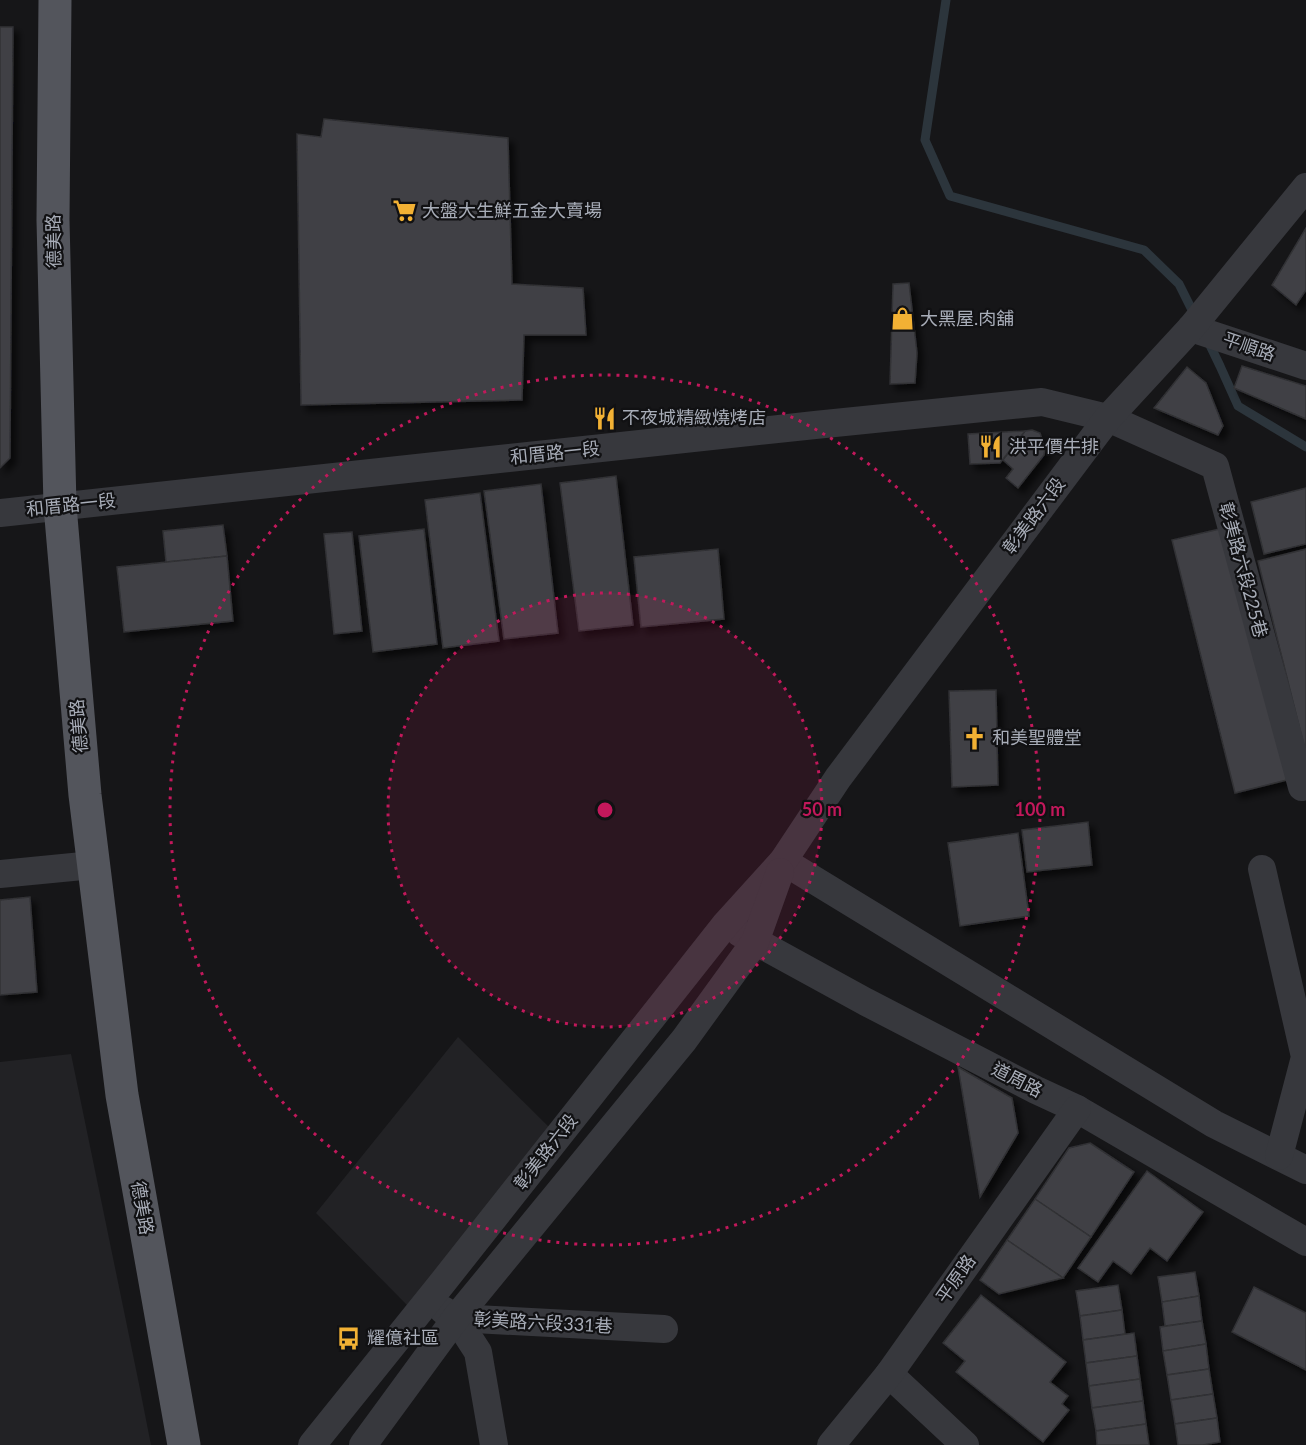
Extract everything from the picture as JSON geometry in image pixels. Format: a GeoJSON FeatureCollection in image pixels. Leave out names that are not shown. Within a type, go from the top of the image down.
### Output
{"type":"FeatureCollection","features":[{"type":"Feature","properties":{"kind":"main road","name":"德美路"},"geometry":{"type":"LineString","coordinates":[[55,0],[53,220],[60,506],[85,795],[122,1095],[184,1445]]}},
{"type":"Feature","properties":{"kind":"street","name":"彰美路六段"},"geometry":{"type":"LineString","coordinates":[[312,1445],[725,925],[783,861],[838,778],[1108,418],[1191,328],[1306,187]]}},
{"type":"Feature","properties":{"kind":"street","name":"平順路"},"geometry":{"type":"LineString","coordinates":[[1191,328],[1306,366]]}},
{"type":"Feature","properties":{"kind":"street","name":"和厝路一段"},"geometry":{"type":"LineString","coordinates":[[0,513],[1042,402],[1108,418]]}},
{"type":"Feature","properties":{"kind":"street","name":"彰美路六段225巷"},"geometry":{"type":"LineString","coordinates":[[1108,418],[1215,466],[1302,787]]}},
{"type":"Feature","properties":{"kind":"street","name":"彰美路六段"},"geometry":{"type":"LineString","coordinates":[[363,1445],[456,1318],[684,1040],[755,942],[783,861]]}},
{"type":"Feature","properties":{"kind":"street"},"geometry":{"type":"LineString","coordinates":[[783,861],[1214,1124],[1306,1170]]}},
{"type":"Feature","properties":{"kind":"street"},"geometry":{"type":"LineString","coordinates":[[0,874],[93,865]]}},
{"type":"Feature","properties":{"kind":"street"},"geometry":{"type":"LineString","coordinates":[[1262,869],[1305,1057],[1279,1156]]}},
{"type":"Feature","properties":{"kind":"street","name":"道周路"},"geometry":{"type":"LineString","coordinates":[[725,925],[876,1007],[1036,1090],[1077,1108],[1306,1242]]}},
{"type":"Feature","properties":{"kind":"street","name":"平原路"},"geometry":{"type":"LineString","coordinates":[[831,1445],[889,1374],[1077,1108]]}},
{"type":"Feature","properties":{"kind":"street","name":"彰美路六段331巷"},"geometry":{"type":"LineString","coordinates":[[427,1301],[456,1318],[664,1329]]}},
{"type":"Feature","properties":{"kind":"street"},"geometry":{"type":"LineString","coordinates":[[456,1318],[478,1352],[494,1445]]}},
{"type":"Feature","properties":{"kind":"street"},"geometry":{"type":"LineString","coordinates":[[889,1374],[965,1445]]}},
{"type":"Feature","properties":{"kind":"shaded area"},"geometry":{"type":"Polygon","coordinates":[[[458,1037],[553,1131],[408,1306],[316,1213],[458,1037]]]}},
{"type":"Feature","properties":{"kind":"shaded area"},"geometry":{"type":"Polygon","coordinates":[[[71,1054],[151,1445],[0,1445],[0,1062],[71,1054]]]}},
{"type":"Feature","properties":{"kind":"building"},"geometry":{"type":"Polygon","coordinates":[[[0,27],[13,27],[10,458],[0,468],[0,27]]]}},
{"type":"Feature","properties":{"kind":"building","name":"大盤大生鮮五金大賣場"},"geometry":{"type":"Polygon","coordinates":[[[324,119],[508,138],[512,284],[583,288],[586,335],[524,335],[522,400],[301,405],[297,134],[321,137],[324,119]]]}},
{"type":"Feature","properties":{"kind":"building"},"geometry":{"type":"Polygon","coordinates":[[[1306,228],[1306,290],[1296,305],[1272,285],[1306,228]]]}},
{"type":"Feature","properties":{"kind":"building","name":"大黑屋.肉舖"},"geometry":{"type":"Polygon","coordinates":[[[909,283],[917,353],[915,383],[890,384],[893,284],[909,283]]]}},
{"type":"Feature","properties":{"kind":"building"},"geometry":{"type":"Polygon","coordinates":[[[1242,366],[1306,386],[1306,419],[1234,388],[1242,366]]]}},
{"type":"Feature","properties":{"kind":"building"},"geometry":{"type":"Polygon","coordinates":[[[1187,367],[1206,383],[1223,426],[1218,435],[1154,408],[1187,367]]]}},
{"type":"Feature","properties":{"kind":"building"},"geometry":{"type":"Polygon","coordinates":[[[1032,430],[1040,433],[1045,448],[1044,455],[1018,488],[1006,478],[1013,469],[1003,460],[1025,431],[1032,430]]]}},
{"type":"Feature","properties":{"kind":"building","name":"洪平價牛排"},"geometry":{"type":"Polygon","coordinates":[[[1025,431],[1000,463],[970,464],[968,434],[1025,431]]]}},
{"type":"Feature","properties":{"kind":"building"},"geometry":{"type":"Polygon","coordinates":[[[616,476],[633,625],[579,631],[560,483],[616,476]]]}},
{"type":"Feature","properties":{"kind":"building"},"geometry":{"type":"Polygon","coordinates":[[[541,484],[558,633],[504,639],[484,491],[541,484]]]}},
{"type":"Feature","properties":{"kind":"building"},"geometry":{"type":"Polygon","coordinates":[[[1306,488],[1306,544],[1264,554],[1251,502],[1306,488]]]}},
{"type":"Feature","properties":{"kind":"building"},"geometry":{"type":"Polygon","coordinates":[[[480,493],[499,641],[443,648],[425,500],[480,493]]]}},
{"type":"Feature","properties":{"kind":"building"},"geometry":{"type":"Polygon","coordinates":[[[223,525],[227,556],[166,562],[163,531],[223,525]]]}},
{"type":"Feature","properties":{"kind":"building"},"geometry":{"type":"Polygon","coordinates":[[[1224,528],[1287,780],[1235,793],[1172,540],[1224,528]]]}},
{"type":"Feature","properties":{"kind":"building"},"geometry":{"type":"Polygon","coordinates":[[[424,529],[437,644],[373,652],[359,536],[424,529]]]}},
{"type":"Feature","properties":{"kind":"building"},"geometry":{"type":"Polygon","coordinates":[[[352,532],[362,631],[334,634],[324,534],[352,532]]]}},
{"type":"Feature","properties":{"kind":"building"},"geometry":{"type":"Polygon","coordinates":[[[718,549],[724,619],[641,627],[634,557],[718,549]]]}},
{"type":"Feature","properties":{"kind":"building"},"geometry":{"type":"Polygon","coordinates":[[[1306,549],[1306,754],[1258,561],[1306,549]]]}},
{"type":"Feature","properties":{"kind":"building"},"geometry":{"type":"Polygon","coordinates":[[[227,556],[233,621],[124,632],[117,567],[227,556]]]}},
{"type":"Feature","properties":{"kind":"building","name":"和美聖體堂"},"geometry":{"type":"Polygon","coordinates":[[[996,690],[998,785],[952,787],[949,691],[996,690]]]}},
{"type":"Feature","properties":{"kind":"building"},"geometry":{"type":"Polygon","coordinates":[[[1088,822],[1092,865],[1027,872],[1022,830],[1088,822]]]}},
{"type":"Feature","properties":{"kind":"building"},"geometry":{"type":"Polygon","coordinates":[[[1018,833],[1029,916],[960,926],[948,843],[1018,833]]]}},
{"type":"Feature","properties":{"kind":"building"},"geometry":{"type":"Polygon","coordinates":[[[30,897],[37,992],[0,995],[0,900],[30,897]]]}},
{"type":"Feature","properties":{"kind":"building"},"geometry":{"type":"Polygon","coordinates":[[[958,1067],[1012,1098],[1018,1133],[980,1197],[958,1067]]]}},
{"type":"Feature","properties":{"kind":"building"},"geometry":{"type":"Polygon","coordinates":[[[1090,1143],[1134,1172],[1091,1237],[1035,1199],[1069,1148],[1090,1143]]]}},
{"type":"Feature","properties":{"kind":"building"},"geometry":{"type":"Polygon","coordinates":[[[1147,1171],[1203,1212],[1167,1261],[1150,1248],[1131,1274],[1113,1261],[1098,1282],[1078,1268],[1147,1171]]]}},
{"type":"Feature","properties":{"kind":"building"},"geometry":{"type":"Polygon","coordinates":[[[1035,1199],[1091,1237],[1063,1278],[1007,1240],[1035,1199]]]}},
{"type":"Feature","properties":{"kind":"building"},"geometry":{"type":"Polygon","coordinates":[[[1007,1240],[1063,1278],[999,1294],[980,1280],[1007,1240]]]}},
{"type":"Feature","properties":{"kind":"building"},"geometry":{"type":"Polygon","coordinates":[[[1195,1272],[1199,1296],[1162,1302],[1158,1277],[1195,1272]]]}},
{"type":"Feature","properties":{"kind":"building"},"geometry":{"type":"Polygon","coordinates":[[[1118,1285],[1122,1310],[1080,1316],[1076,1291],[1118,1285]]]}},
{"type":"Feature","properties":{"kind":"building"},"geometry":{"type":"Polygon","coordinates":[[[1254,1287],[1306,1313],[1306,1370],[1232,1332],[1254,1287]]]}},
{"type":"Feature","properties":{"kind":"building"},"geometry":{"type":"Polygon","coordinates":[[[981,1295],[1066,1362],[1050,1382],[1068,1396],[1062,1404],[1069,1410],[1043,1442],[956,1372],[965,1361],[943,1343],[981,1295]]]}},
{"type":"Feature","properties":{"kind":"building"},"geometry":{"type":"Polygon","coordinates":[[[1199,1296],[1202,1321],[1165,1326],[1162,1302],[1199,1296]]]}},
{"type":"Feature","properties":{"kind":"building"},"geometry":{"type":"Polygon","coordinates":[[[1122,1310],[1125,1334],[1083,1340],[1080,1316],[1122,1310]]]}},
{"type":"Feature","properties":{"kind":"building"},"geometry":{"type":"Polygon","coordinates":[[[1202,1321],[1206,1344],[1163,1351],[1160,1327],[1202,1321]]]}},
{"type":"Feature","properties":{"kind":"building"},"geometry":{"type":"Polygon","coordinates":[[[1134,1333],[1137,1356],[1086,1363],[1083,1340],[1134,1333]]]}},
{"type":"Feature","properties":{"kind":"building"},"geometry":{"type":"Polygon","coordinates":[[[1206,1344],[1209,1369],[1167,1375],[1163,1351],[1206,1344]]]}},
{"type":"Feature","properties":{"kind":"building"},"geometry":{"type":"Polygon","coordinates":[[[1137,1356],[1140,1379],[1089,1386],[1086,1363],[1137,1356]]]}},
{"type":"Feature","properties":{"kind":"building"},"geometry":{"type":"Polygon","coordinates":[[[1209,1369],[1213,1394],[1171,1400],[1167,1375],[1209,1369]]]}},
{"type":"Feature","properties":{"kind":"building"},"geometry":{"type":"Polygon","coordinates":[[[1140,1379],[1143,1401],[1092,1408],[1089,1386],[1140,1379]]]}},
{"type":"Feature","properties":{"kind":"building"},"geometry":{"type":"Polygon","coordinates":[[[1213,1394],[1217,1418],[1175,1424],[1171,1400],[1213,1394]]]}},
{"type":"Feature","properties":{"kind":"building"},"geometry":{"type":"Polygon","coordinates":[[[1143,1401],[1146,1424],[1096,1431],[1092,1408],[1143,1401]]]}},
{"type":"Feature","properties":{"kind":"building"},"geometry":{"type":"Polygon","coordinates":[[[1217,1418],[1220,1442],[1178,1445],[1175,1424],[1217,1418]]]}},
{"type":"Feature","properties":{"kind":"building"},"geometry":{"type":"Polygon","coordinates":[[[1146,1424],[1149,1445],[1097,1445],[1096,1431],[1146,1424]]]}},
{"type":"Feature","properties":{"kind":"waterway"},"geometry":{"type":"LineString","coordinates":[[946,0],[925,140],[950,196],[1144,250],[1179,284],[1195,316]]}},
{"type":"Feature","properties":{"kind":"waterway"},"geometry":{"type":"LineString","coordinates":[[1207,339],[1238,406],[1306,447]]}},
{"type":"Feature","properties":{"kind":"place","name":"大盤大生鮮五金大賣場"},"geometry":{"type":"Point","coordinates":[404,211]}},
{"type":"Feature","properties":{"kind":"place","name":"大黑屋.肉舖"},"geometry":{"type":"Point","coordinates":[902,319]}},
{"type":"Feature","properties":{"kind":"place","name":"不夜城精緻燒烤店"},"geometry":{"type":"Point","coordinates":[604,418]}},
{"type":"Feature","properties":{"kind":"place","name":"洪平價牛排"},"geometry":{"type":"Point","coordinates":[991,447]}},
{"type":"Feature","properties":{"kind":"place","name":"和美聖體堂"},"geometry":{"type":"Point","coordinates":[974,738]}},
{"type":"Feature","properties":{"kind":"place","name":"耀億社區"},"geometry":{"type":"Point","coordinates":[349,1338]}}]}
